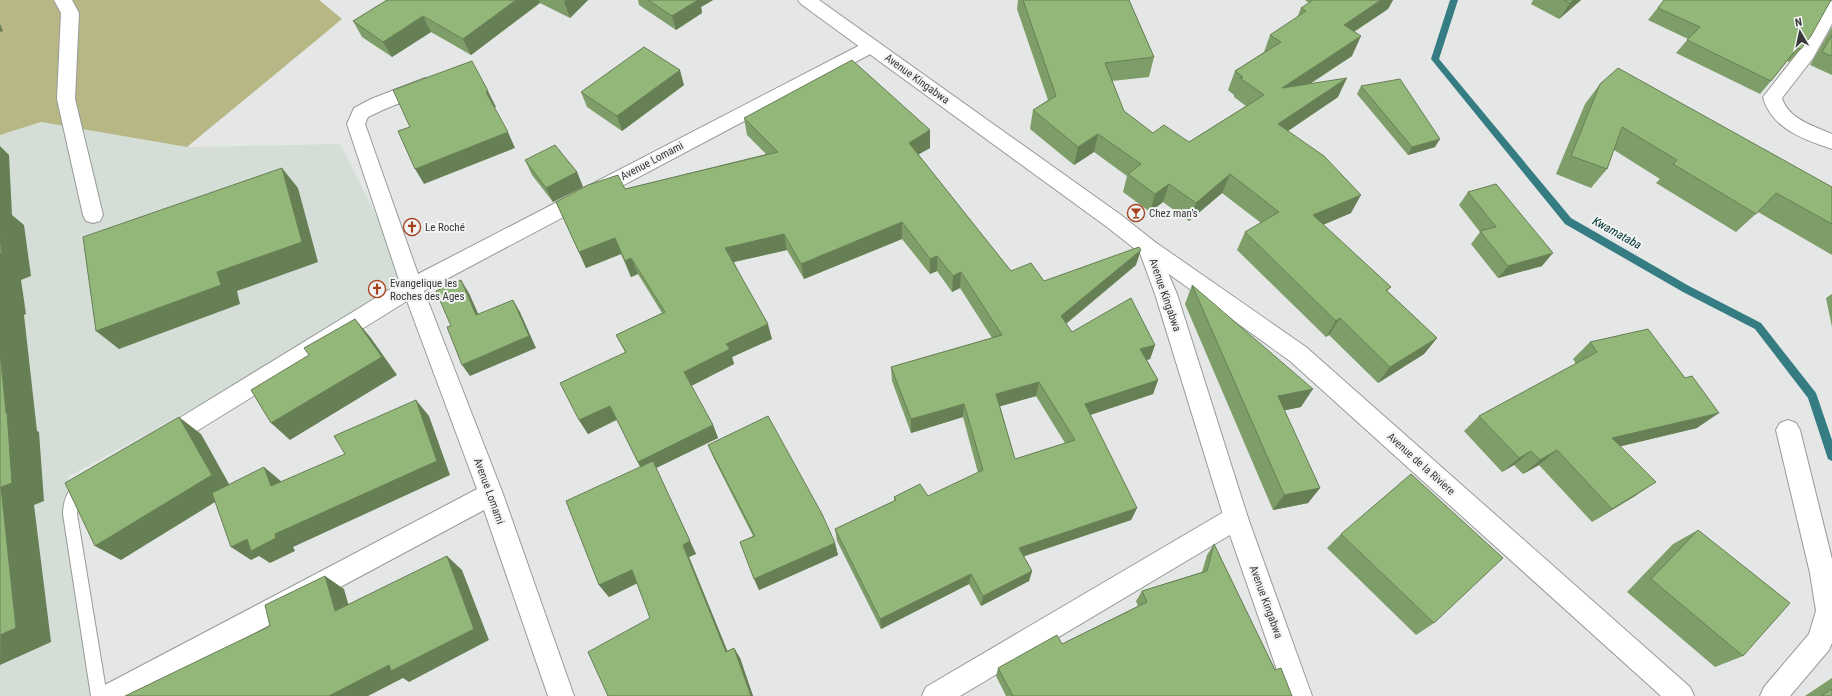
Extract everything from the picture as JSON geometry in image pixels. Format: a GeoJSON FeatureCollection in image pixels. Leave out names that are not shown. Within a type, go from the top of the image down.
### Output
{"type":"FeatureCollection","features":[{"type":"Feature","properties":{"kind":"street"},"geometry":{"type":"LineString","coordinates":[[63,0],[70,13],[66,99],[93,215]]}},
{"type":"Feature","properties":{"kind":"street","name":"Avenue Kingabwa"},"geometry":{"type":"LineString","coordinates":[[807,0],[1114,221],[1148,248],[1166,294],[1236,518],[1299,696]]}},
{"type":"Feature","properties":{"kind":"street"},"geometry":{"type":"LineString","coordinates":[[1832,7],[1807,54],[1772,97],[1772,104],[1787,120],[1832,142]]}},
{"type":"Feature","properties":{"kind":"street","name":"Avenue Lomami"},"geometry":{"type":"LineString","coordinates":[[145,450],[412,287],[872,46]]}},
{"type":"Feature","properties":{"kind":"street","name":"Avenue Lomami"},"geometry":{"type":"LineString","coordinates":[[446,77],[378,104],[361,113],[356,124],[412,287],[491,494],[560,696]]}},
{"type":"Feature","properties":{"kind":"street","name":"Avenue de la Riviere"},"geometry":{"type":"LineString","coordinates":[[1148,248],[1298,354],[1681,696]]}},
{"type":"Feature","properties":{"kind":"street"},"geometry":{"type":"LineString","coordinates":[[1773,696],[1820,641],[1830,611],[1823,572],[1788,430]]}},
{"type":"Feature","properties":{"kind":"street"},"geometry":{"type":"LineString","coordinates":[[110,696],[491,494]]}},
{"type":"Feature","properties":{"kind":"street"},"geometry":{"type":"LineString","coordinates":[[935,696],[1236,518]]}},
{"type":"Feature","properties":{"kind":"lane"},"geometry":{"type":"LineString","coordinates":[[88,483],[73,495],[70,506],[70,514],[99,696]]}},
{"type":"Feature","properties":{"kind":"shaded area"},"geometry":{"type":"Polygon","coordinates":[[[41,122],[187,147],[340,144],[412,287],[68,477],[94,696],[0,696],[0,135],[41,122]]]}},
{"type":"Feature","properties":{"kind":"green space"},"geometry":{"type":"Polygon","coordinates":[[[0,0],[319,0],[342,19],[187,147],[41,122],[0,135],[0,0]]]}},
{"type":"Feature","properties":{"kind":"building"},"geometry":{"type":"Polygon","coordinates":[[[387,0],[516,0],[463,39],[423,16],[383,42],[353,21],[387,0]]]}},
{"type":"Feature","properties":{"kind":"building"},"geometry":{"type":"Polygon","coordinates":[[[648,0],[698,0],[672,16],[648,0]]]}},
{"type":"Feature","properties":{"kind":"building"},"geometry":{"type":"Polygon","coordinates":[[[1023,0],[1129,0],[1154,57],[1105,63],[1124,111],[1153,133],[1164,125],[1189,142],[1264,95],[1240,78],[1243,77],[1235,71],[1281,42],[1270,35],[1306,11],[1301,8],[1313,0],[1381,0],[1344,25],[1361,36],[1282,88],[1347,78],[1278,124],[1324,156],[1361,195],[1313,215],[1391,287],[1386,290],[1437,338],[1390,367],[1340,318],[1336,321],[1245,232],[1279,212],[1230,174],[1196,203],[1169,184],[1155,194],[1128,174],[1141,164],[1098,134],[1078,147],[1033,110],[1056,96],[1023,0]]]}},
{"type":"Feature","properties":{"kind":"building"},"geometry":{"type":"Polygon","coordinates":[[[1564,0],[1574,0],[1570,3],[1564,0]]]}},
{"type":"Feature","properties":{"kind":"building"},"geometry":{"type":"Polygon","coordinates":[[[1664,0],[1831,0],[1811,36],[1801,49],[1797,48],[1771,81],[1687,40],[1700,27],[1658,8],[1664,0]]]}},
{"type":"Feature","properties":{"kind":"building"},"geometry":{"type":"Polygon","coordinates":[[[1832,35],[1832,56],[1822,52],[1832,35]]]}},
{"type":"Feature","properties":{"kind":"building"},"geometry":{"type":"Polygon","coordinates":[[[644,47],[680,70],[617,116],[581,92],[644,47]]]}},
{"type":"Feature","properties":{"kind":"building"},"geometry":{"type":"Polygon","coordinates":[[[852,60],[930,130],[909,143],[1011,271],[1031,263],[1044,281],[1139,247],[1141,250],[1061,316],[1072,332],[1131,298],[1155,345],[1140,349],[1158,380],[1085,404],[1137,508],[1019,548],[1032,571],[983,596],[971,574],[880,619],[835,529],[896,500],[894,497],[920,484],[928,496],[983,470],[964,404],[911,419],[891,367],[1002,335],[961,272],[953,276],[937,256],[930,259],[902,222],[801,264],[784,234],[725,248],[768,324],[726,344],[730,349],[684,372],[713,425],[638,462],[610,406],[579,420],[560,383],[626,352],[616,335],[665,312],[631,258],[625,261],[615,238],[579,252],[556,202],[588,185],[618,175],[625,189],[778,152],[744,118],[852,60]],[[1039,382],[996,394],[1015,459],[1075,440],[1039,382]]]}},
{"type":"Feature","properties":{"kind":"building"},"geometry":{"type":"Polygon","coordinates":[[[472,61],[488,91],[486,92],[508,132],[415,169],[398,131],[410,127],[393,90],[472,61]]]}},
{"type":"Feature","properties":{"kind":"building"},"geometry":{"type":"Polygon","coordinates":[[[1618,68],[1832,187],[1832,224],[1776,193],[1756,214],[1673,164],[1677,160],[1622,127],[1607,169],[1571,156],[1600,84],[1618,68]]]}},
{"type":"Feature","properties":{"kind":"building"},"geometry":{"type":"Polygon","coordinates":[[[1400,79],[1440,139],[1412,147],[1361,86],[1400,79]]]}},
{"type":"Feature","properties":{"kind":"building"},"geometry":{"type":"Polygon","coordinates":[[[555,145],[577,172],[546,188],[525,160],[555,145]]]}},
{"type":"Feature","properties":{"kind":"building"},"geometry":{"type":"Polygon","coordinates":[[[282,168],[302,242],[217,272],[221,285],[96,331],[83,237],[282,168]]]}},
{"type":"Feature","properties":{"kind":"building"},"geometry":{"type":"Polygon","coordinates":[[[1496,184],[1553,253],[1508,266],[1480,231],[1496,227],[1468,192],[1496,184]]]}},
{"type":"Feature","properties":{"kind":"building"},"geometry":{"type":"Polygon","coordinates":[[[0,237],[2,253],[0,254],[0,237]]]}},
{"type":"Feature","properties":{"kind":"building"},"geometry":{"type":"Polygon","coordinates":[[[461,280],[476,315],[513,300],[529,336],[462,365],[447,327],[451,326],[436,291],[461,280]]]}},
{"type":"Feature","properties":{"kind":"building"},"geometry":{"type":"Polygon","coordinates":[[[1192,285],[1313,389],[1278,396],[1320,488],[1284,495],[1192,285]]]}},
{"type":"Feature","properties":{"kind":"building"},"geometry":{"type":"Polygon","coordinates":[[[355,319],[382,357],[271,423],[251,390],[309,355],[304,348],[355,319]]]}},
{"type":"Feature","properties":{"kind":"building"},"geometry":{"type":"Polygon","coordinates":[[[1648,329],[1685,378],[1692,376],[1719,413],[1612,438],[1656,482],[1612,509],[1557,450],[1540,460],[1531,451],[1519,458],[1479,416],[1597,352],[1590,342],[1648,329]]]}},
{"type":"Feature","properties":{"kind":"building"},"geometry":{"type":"Polygon","coordinates":[[[0,351],[6,413],[7,412],[12,483],[1,487],[16,628],[0,635],[0,351]]]}},
{"type":"Feature","properties":{"kind":"building"},"geometry":{"type":"Polygon","coordinates":[[[416,400],[437,461],[275,534],[276,538],[251,551],[247,539],[231,547],[212,493],[264,467],[271,486],[345,454],[334,436],[416,400]]]}},
{"type":"Feature","properties":{"kind":"building"},"geometry":{"type":"Polygon","coordinates":[[[768,416],[822,514],[835,543],[754,579],[740,542],[755,536],[708,445],[768,416]]]}},
{"type":"Feature","properties":{"kind":"building"},"geometry":{"type":"Polygon","coordinates":[[[179,417],[212,475],[95,546],[65,483],[179,417]]]}},
{"type":"Feature","properties":{"kind":"building"},"geometry":{"type":"Polygon","coordinates":[[[653,461],[690,541],[683,545],[726,652],[734,648],[751,696],[608,696],[588,652],[650,618],[632,570],[599,585],[566,501],[653,461]]]}},
{"type":"Feature","properties":{"kind":"building"},"geometry":{"type":"Polygon","coordinates":[[[1411,474],[1503,558],[1434,623],[1341,534],[1411,474]]]}},
{"type":"Feature","properties":{"kind":"building"},"geometry":{"type":"Polygon","coordinates":[[[1698,530],[1790,603],[1743,656],[1651,579],[1698,530]]]}},
{"type":"Feature","properties":{"kind":"building"},"geometry":{"type":"Polygon","coordinates":[[[1214,544],[1275,670],[1281,668],[1292,696],[1013,696],[998,668],[1057,635],[1062,644],[1147,602],[1142,591],[1207,571],[1214,544]]]}},
{"type":"Feature","properties":{"kind":"building"},"geometry":{"type":"Polygon","coordinates":[[[447,556],[474,629],[391,671],[389,665],[329,696],[125,696],[270,626],[265,605],[325,576],[335,611],[447,556]]]}},
{"type":"Feature","properties":{"kind":"building"},"geometry":{"type":"Polygon","coordinates":[[[1832,689],[1832,696],[1821,696],[1832,689]]]}},
{"type":"Feature","properties":{"kind":"waterway","name":"Kwamataba"},"geometry":{"type":"LineString","coordinates":[[1454,0],[1435,59],[1568,221],[1686,289],[1758,326],[1812,396],[1832,456]]}},
{"type":"Feature","properties":{"kind":"place","name":"Chez man's"},"geometry":{"type":"Point","coordinates":[1136,213]}},
{"type":"Feature","properties":{"kind":"place","name":"Le Roché"},"geometry":{"type":"Point","coordinates":[412,227]}},
{"type":"Feature","properties":{"kind":"place","name":"Evangelique les Roches des Ages"},"geometry":{"type":"Point","coordinates":[377,289]}}]}
